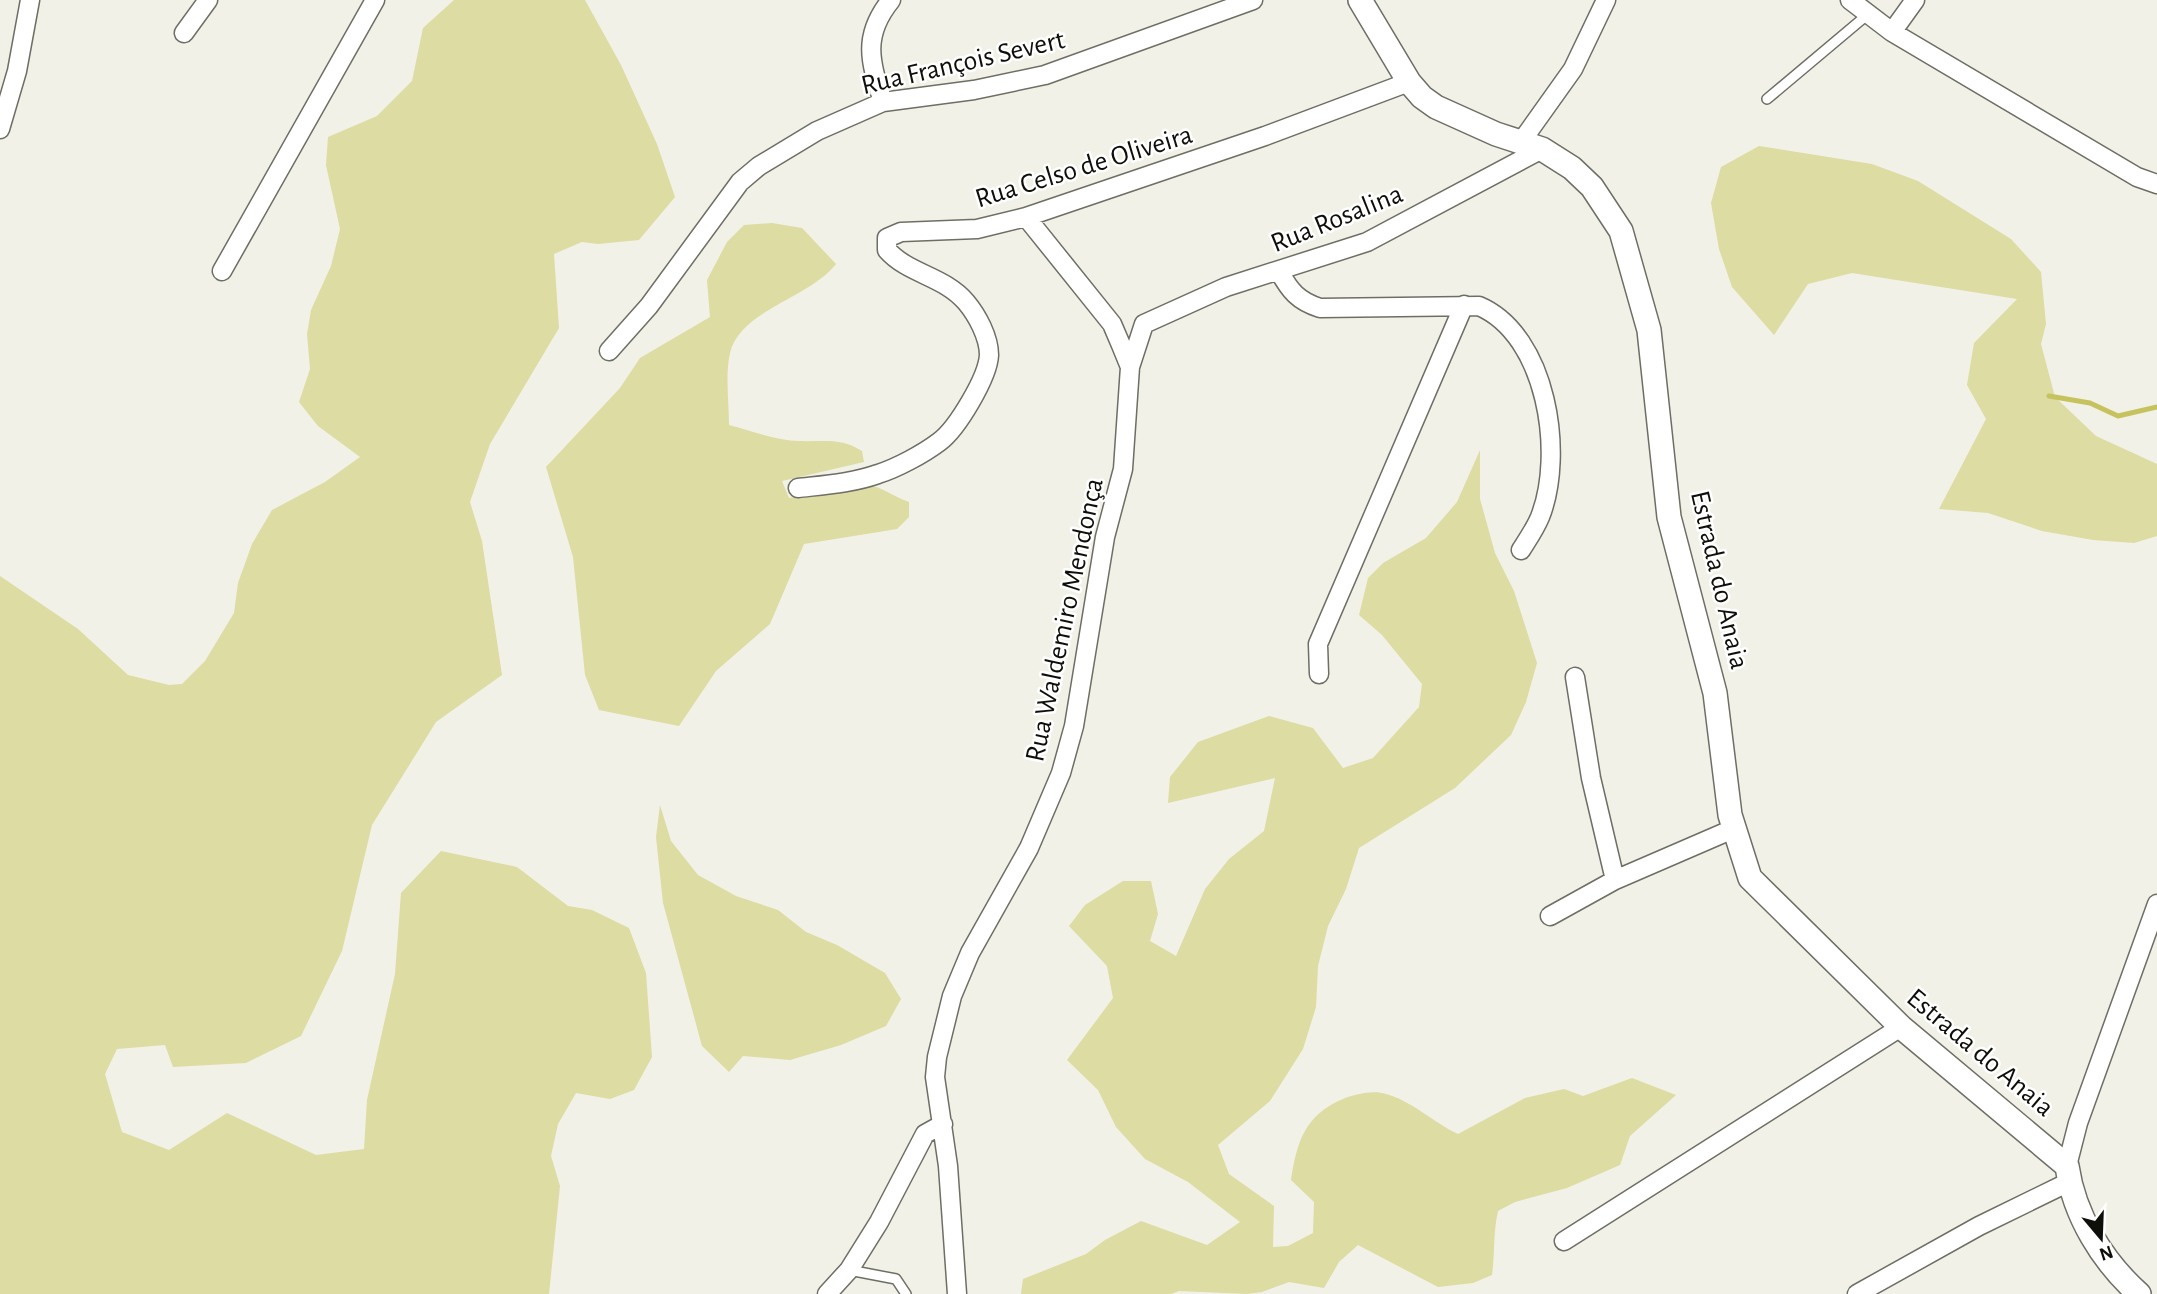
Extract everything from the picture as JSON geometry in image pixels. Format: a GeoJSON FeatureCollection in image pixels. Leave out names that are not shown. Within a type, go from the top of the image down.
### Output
{"type":"FeatureCollection","features":[{"type":"Feature","properties":{"kind":"street"},"geometry":{"type":"LineString","coordinates":[[0,130],[17,71],[30,0]]}},
{"type":"Feature","properties":{"kind":"street"},"geometry":{"type":"LineString","coordinates":[[184,33],[208,0]]}},
{"type":"Feature","properties":{"kind":"street"},"geometry":{"type":"LineString","coordinates":[[222,271],[375,0]]}},
{"type":"Feature","properties":{"kind":"street"},"geometry":{"type":"LineString","coordinates":[[884,102],[870,50],[873,28],[891,0]]}},
{"type":"Feature","properties":{"kind":"street","name":"Rua François Severt"},"geometry":{"type":"LineString","coordinates":[[609,351],[649,306],[740,182],[759,166],[817,131],[884,102],[974,90],[1045,75],[1253,0]]}},
{"type":"Feature","properties":{"kind":"street","name":"Estrada do Anaia"},"geometry":{"type":"LineString","coordinates":[[1360,0],[1409,82],[1436,107],[1531,145],[1572,167],[1592,187],[1621,231],[1637,279],[1648,330],[1669,517],[1715,693],[1733,829],[1750,878],[1901,1027],[2068,1174]]}},
{"type":"Feature","properties":{"kind":"street"},"geometry":{"type":"LineString","coordinates":[[1531,145],[1573,69],[1606,0]]}},
{"type":"Feature","properties":{"kind":"street"},"geometry":{"type":"LineString","coordinates":[[1850,0],[1892,32],[2137,177],[2157,184]]}},
{"type":"Feature","properties":{"kind":"street"},"geometry":{"type":"LineString","coordinates":[[1892,32],[1915,0]]}},
{"type":"Feature","properties":{"kind":"street","name":"Rua Celso de Oliveira"},"geometry":{"type":"LineString","coordinates":[[799,488],[878,474],[940,441],[984,377],[989,356],[986,339],[967,303],[951,287],[904,265],[892,256],[887,250],[887,238],[909,231],[977,229],[1026,217],[1265,136],[1409,82]]}},
{"type":"Feature","properties":{"kind":"street","name":"Rua Rosalina"},"geometry":{"type":"LineString","coordinates":[[1112,324],[1134,328],[1215,291],[1367,242],[1531,145]]}},
{"type":"Feature","properties":{"kind":"street","name":"Rua Waldemiro Mendonça"},"geometry":{"type":"LineString","coordinates":[[957,1294],[943,1124],[935,1077],[952,996],[974,944],[1006,895],[1050,804],[1074,726],[1105,537],[1123,470],[1130,368],[1112,324],[1026,217]]}},
{"type":"Feature","properties":{"kind":"street"},"geometry":{"type":"LineString","coordinates":[[1279,271],[1291,293],[1305,303],[1321,307],[1479,306],[1496,313],[1513,331],[1537,376],[1548,410],[1550,447],[1541,515],[1521,550]]}},
{"type":"Feature","properties":{"kind":"street"},"geometry":{"type":"LineString","coordinates":[[1319,674],[1318,644],[1464,305]]}},
{"type":"Feature","properties":{"kind":"street"},"geometry":{"type":"LineString","coordinates":[[1130,368],[1144,324]]}},
{"type":"Feature","properties":{"kind":"street"},"geometry":{"type":"LineString","coordinates":[[1575,677],[1591,778],[1615,880]]}},
{"type":"Feature","properties":{"kind":"street"},"geometry":{"type":"LineString","coordinates":[[1550,916],[1615,880],[1733,829]]}},
{"type":"Feature","properties":{"kind":"street"},"geometry":{"type":"LineString","coordinates":[[2139,1294],[2101,1254],[2068,1174],[2078,1123],[2157,907]]}},
{"type":"Feature","properties":{"kind":"street"},"geometry":{"type":"LineString","coordinates":[[1564,1241],[1901,1027]]}},
{"type":"Feature","properties":{"kind":"street"},"geometry":{"type":"LineString","coordinates":[[827,1294],[849,1270],[879,1222],[919,1142],[925,1134],[943,1124]]}},
{"type":"Feature","properties":{"kind":"street"},"geometry":{"type":"LineString","coordinates":[[1857,1294],[2068,1174]]}},
{"type":"Feature","properties":{"kind":"lane"},"geometry":{"type":"LineString","coordinates":[[1767,99],[1867,15]]}},
{"type":"Feature","properties":{"kind":"lane"},"geometry":{"type":"LineString","coordinates":[[849,1270],[897,1279],[906,1294]]}},
{"type":"Feature","properties":{"kind":"shaded area"},"geometry":{"type":"Polygon","coordinates":[[[454,0],[585,0],[621,65],[657,144],[675,197],[639,240],[598,244],[582,242],[554,254],[559,328],[490,444],[470,502],[482,541],[502,675],[436,722],[372,825],[342,951],[301,1036],[246,1063],[173,1067],[165,1045],[117,1049],[105,1074],[122,1132],[169,1150],[227,1113],[316,1155],[364,1149],[367,1100],[395,974],[401,893],[441,851],[517,867],[568,906],[592,910],[629,928],[646,973],[652,1057],[634,1090],[610,1099],[576,1093],[558,1124],[551,1156],[560,1186],[549,1294],[0,1294],[0,576],[78,629],[128,675],[169,685],[182,684],[205,661],[234,613],[238,583],[252,544],[272,510],[325,482],[360,457],[318,426],[299,402],[310,369],[307,334],[311,310],[331,266],[340,229],[326,165],[328,137],[377,116],[412,81],[423,28],[454,0]]]}},
{"type":"Feature","properties":{"kind":"shaded area"},"geometry":{"type":"Polygon","coordinates":[[[1759,146],[1872,164],[1918,181],[2011,239],[2041,272],[2046,324],[2041,344],[2055,397],[2096,436],[2157,464],[2157,536],[2134,543],[2093,540],[2042,531],[1988,513],[1939,509],[1986,419],[1967,385],[1974,343],[2017,299],[1852,273],[1808,284],[1774,335],[1732,287],[1719,249],[1711,203],[1721,167],[1759,146]]]}},
{"type":"Feature","properties":{"kind":"shaded area"},"geometry":{"type":"Polygon","coordinates":[[[772,223],[802,228],[836,264],[810,286],[761,315],[736,338],[730,353],[728,370],[729,425],[781,439],[832,441],[862,451],[864,462],[782,481],[789,498],[848,487],[870,486],[909,502],[909,517],[897,529],[804,544],[770,624],[716,671],[679,726],[599,710],[585,675],[573,557],[546,467],[620,388],[640,358],[710,317],[707,280],[727,242],[744,225],[772,223]]]}},
{"type":"Feature","properties":{"kind":"shaded area"},"geometry":{"type":"Polygon","coordinates":[[[1480,450],[1480,499],[1495,553],[1514,591],[1537,663],[1526,702],[1511,735],[1455,788],[1359,848],[1346,889],[1328,926],[1318,966],[1316,1007],[1303,1049],[1270,1101],[1218,1145],[1229,1174],[1274,1206],[1273,1247],[1288,1246],[1313,1233],[1314,1202],[1291,1180],[1300,1141],[1311,1121],[1330,1105],[1343,1099],[1376,1092],[1396,1097],[1458,1134],[1525,1098],[1564,1089],[1583,1096],[1632,1078],[1676,1095],[1630,1136],[1620,1165],[1567,1188],[1515,1202],[1498,1211],[1492,1275],[1473,1283],[1438,1287],[1358,1245],[1339,1262],[1324,1288],[1289,1282],[1262,1292],[1247,1294],[1179,1291],[1171,1294],[1021,1294],[1023,1279],[1086,1254],[1105,1240],[1141,1221],[1207,1245],[1240,1222],[1188,1182],[1145,1159],[1116,1127],[1098,1090],[1067,1060],[1113,998],[1107,966],[1069,926],[1085,905],[1123,881],[1151,881],[1158,914],[1150,941],[1176,956],[1205,889],[1229,859],[1264,831],[1275,778],[1168,803],[1170,777],[1198,742],[1269,716],[1313,728],[1343,768],[1373,758],[1419,707],[1422,684],[1382,635],[1359,615],[1368,578],[1383,563],[1426,538],[1457,502],[1480,450]]]}},
{"type":"Feature","properties":{"kind":"shaded area"},"geometry":{"type":"Polygon","coordinates":[[[660,805],[671,841],[698,875],[736,896],[778,910],[806,932],[837,945],[885,973],[901,999],[886,1026],[841,1045],[790,1060],[743,1056],[729,1072],[702,1046],[663,903],[656,837],[660,805]]]}},
{"type":"Feature","properties":{"kind":"waterway"},"geometry":{"type":"LineString","coordinates":[[2049,396],[2090,403],[2118,416],[2157,407]]}}]}
